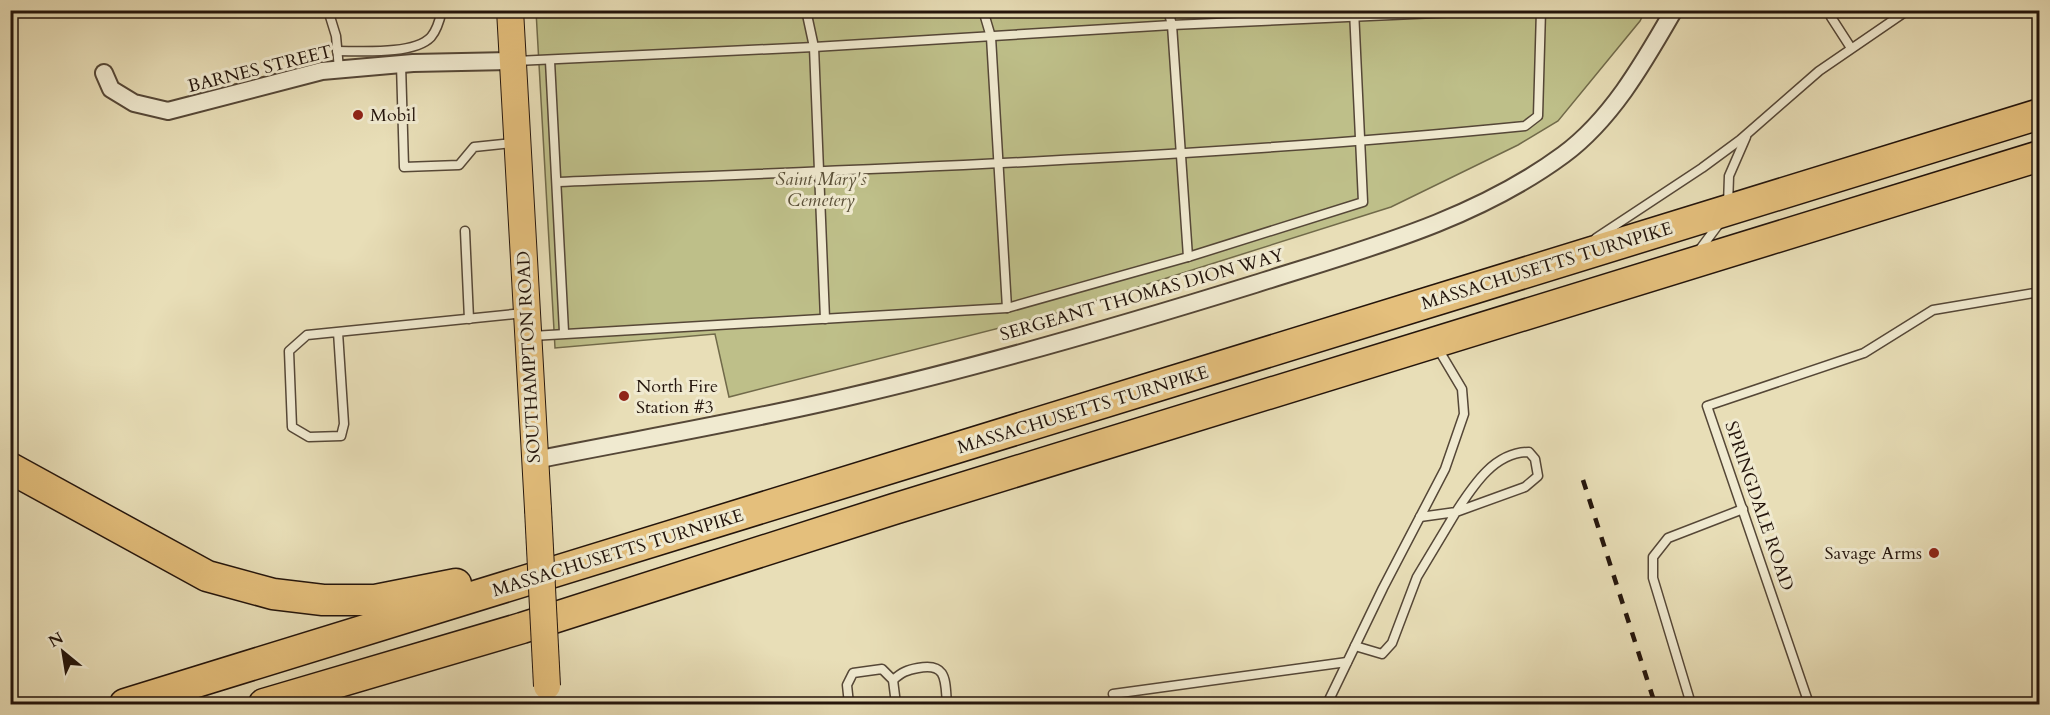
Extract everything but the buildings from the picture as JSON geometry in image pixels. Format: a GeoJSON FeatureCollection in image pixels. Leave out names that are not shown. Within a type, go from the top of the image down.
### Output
{"type":"FeatureCollection","features":[{"type":"Feature","properties":{"kind":"highway","name":"MASSACHUSETTS TURNPIKE"},"geometry":{"type":"LineString","coordinates":[[125,705],[2040,114]]}},
{"type":"Feature","properties":{"kind":"highway"},"geometry":{"type":"LineString","coordinates":[[264,705],[522,628],[894,509],[2040,156]]}},
{"type":"Feature","properties":{"kind":"highway"},"geometry":{"type":"LineString","coordinates":[[10,468],[207,576],[273,594],[323,600],[375,600],[439,589],[780,489],[943,453]]}},
{"type":"Feature","properties":{"kind":"highway"},"geometry":{"type":"LineString","coordinates":[[306,705],[474,649],[522,628]]}},
{"type":"Feature","properties":{"kind":"main road","name":"SOUTHAMPTON ROAD"},"geometry":{"type":"LineString","coordinates":[[510,10],[548,695]]}},
{"type":"Feature","properties":{"kind":"street","name":"SERGEANT THOMAS DION WAY"},"geometry":{"type":"LineString","coordinates":[[535,460],[852,396],[1152,316],[1359,251],[1446,220],[1486,203],[1548,165],[1578,143],[1623,91],[1674,10]]}},
{"type":"Feature","properties":{"kind":"street","name":"BARNES STREET"},"geometry":{"type":"LineString","coordinates":[[104,73],[111,89],[134,103],[168,111],[203,104],[267,84],[339,69],[401,64],[513,61]]}},
{"type":"Feature","properties":{"kind":"lane"},"geometry":{"type":"LineString","coordinates":[[328,10],[339,69]]}},
{"type":"Feature","properties":{"kind":"lane"},"geometry":{"type":"LineString","coordinates":[[337,51],[399,49],[416,45],[430,37],[442,10]]}},
{"type":"Feature","properties":{"kind":"lane"},"geometry":{"type":"LineString","coordinates":[[806,10],[814,47],[817,172],[825,319]]}},
{"type":"Feature","properties":{"kind":"lane"},"geometry":{"type":"LineString","coordinates":[[983,10],[991,37],[1007,308]]}},
{"type":"Feature","properties":{"kind":"lane"},"geometry":{"type":"LineString","coordinates":[[1168,10],[1172,25],[1188,257]]}},
{"type":"Feature","properties":{"kind":"lane"},"geometry":{"type":"LineString","coordinates":[[513,61],[814,47],[1355,14],[1503,10]]}},
{"type":"Feature","properties":{"kind":"lane"},"geometry":{"type":"LineString","coordinates":[[558,182],[817,172],[1362,142],[1525,126],[1538,116],[1541,10]]}},
{"type":"Feature","properties":{"kind":"lane"},"geometry":{"type":"LineString","coordinates":[[1832,10],[1831,17],[1851,48]]}},
{"type":"Feature","properties":{"kind":"lane"},"geometry":{"type":"LineString","coordinates":[[1546,267],[1648,206],[1749,131],[1803,83],[1908,10]]}},
{"type":"Feature","properties":{"kind":"lane"},"geometry":{"type":"LineString","coordinates":[[338,332],[344,424],[341,436],[309,437],[292,427],[290,351],[307,335],[469,318],[564,332],[1007,308],[1188,257],[1363,202],[1355,14]]}},
{"type":"Feature","properties":{"kind":"lane"},"geometry":{"type":"LineString","coordinates":[[550,61],[564,332]]}},
{"type":"Feature","properties":{"kind":"lane"},"geometry":{"type":"LineString","coordinates":[[401,64],[404,167],[459,165],[474,147],[518,143]]}},
{"type":"Feature","properties":{"kind":"lane"},"geometry":{"type":"LineString","coordinates":[[1688,263],[1728,210],[1729,176],[1749,131]]}},
{"type":"Feature","properties":{"kind":"lane"},"geometry":{"type":"LineString","coordinates":[[465,231],[469,318]]}},
{"type":"Feature","properties":{"kind":"lane","name":"SPRINGDALE ROAD"},"geometry":{"type":"LineString","coordinates":[[1808,704],[1707,406],[1864,353],[1933,310],[2040,292]]}},
{"type":"Feature","properties":{"kind":"lane"},"geometry":{"type":"LineString","coordinates":[[1327,705],[1445,469],[1464,414],[1462,389],[1434,342]]}},
{"type":"Feature","properties":{"kind":"lane"},"geometry":{"type":"LineString","coordinates":[[1355,646],[1382,654],[1392,643],[1417,577],[1456,512],[1472,488],[1495,465],[1514,452],[1529,452],[1535,459],[1538,476],[1525,487],[1456,512],[1420,517]]}},
{"type":"Feature","properties":{"kind":"lane"},"geometry":{"type":"LineString","coordinates":[[1691,705],[1653,578],[1653,557],[1668,538],[1743,509]]}},
{"type":"Feature","properties":{"kind":"lane"},"geometry":{"type":"LineString","coordinates":[[1113,694],[1347,662]]}},
{"type":"Feature","properties":{"kind":"lane"},"geometry":{"type":"LineString","coordinates":[[893,680],[903,670],[932,665],[939,669],[945,679],[947,705]]}},
{"type":"Feature","properties":{"kind":"lane"},"geometry":{"type":"LineString","coordinates":[[849,705],[847,685],[853,673],[882,669],[893,680],[896,705]]}},
{"type":"Feature","properties":{"kind":"green space","name":"Saint Mary's Cemetery"},"geometry":{"type":"Polygon","coordinates":[[[536,11],[1645,11],[1640,21],[1558,121],[1518,145],[1391,207],[1050,315],[729,397],[715,334],[555,348],[536,11]]]}},
{"type":"Feature","properties":{"kind":"railway"},"geometry":{"type":"LineString","coordinates":[[1583,480],[1655,704]]}},
{"type":"Feature","properties":{"kind":"place","name":"Mobil"},"geometry":{"type":"Point","coordinates":[358,115]}},
{"type":"Feature","properties":{"kind":"place","name":"North Fire Station #3"},"geometry":{"type":"Point","coordinates":[624,396]}},
{"type":"Feature","properties":{"kind":"place","name":"Savage Arms"},"geometry":{"type":"Point","coordinates":[1934,553]}}]}
